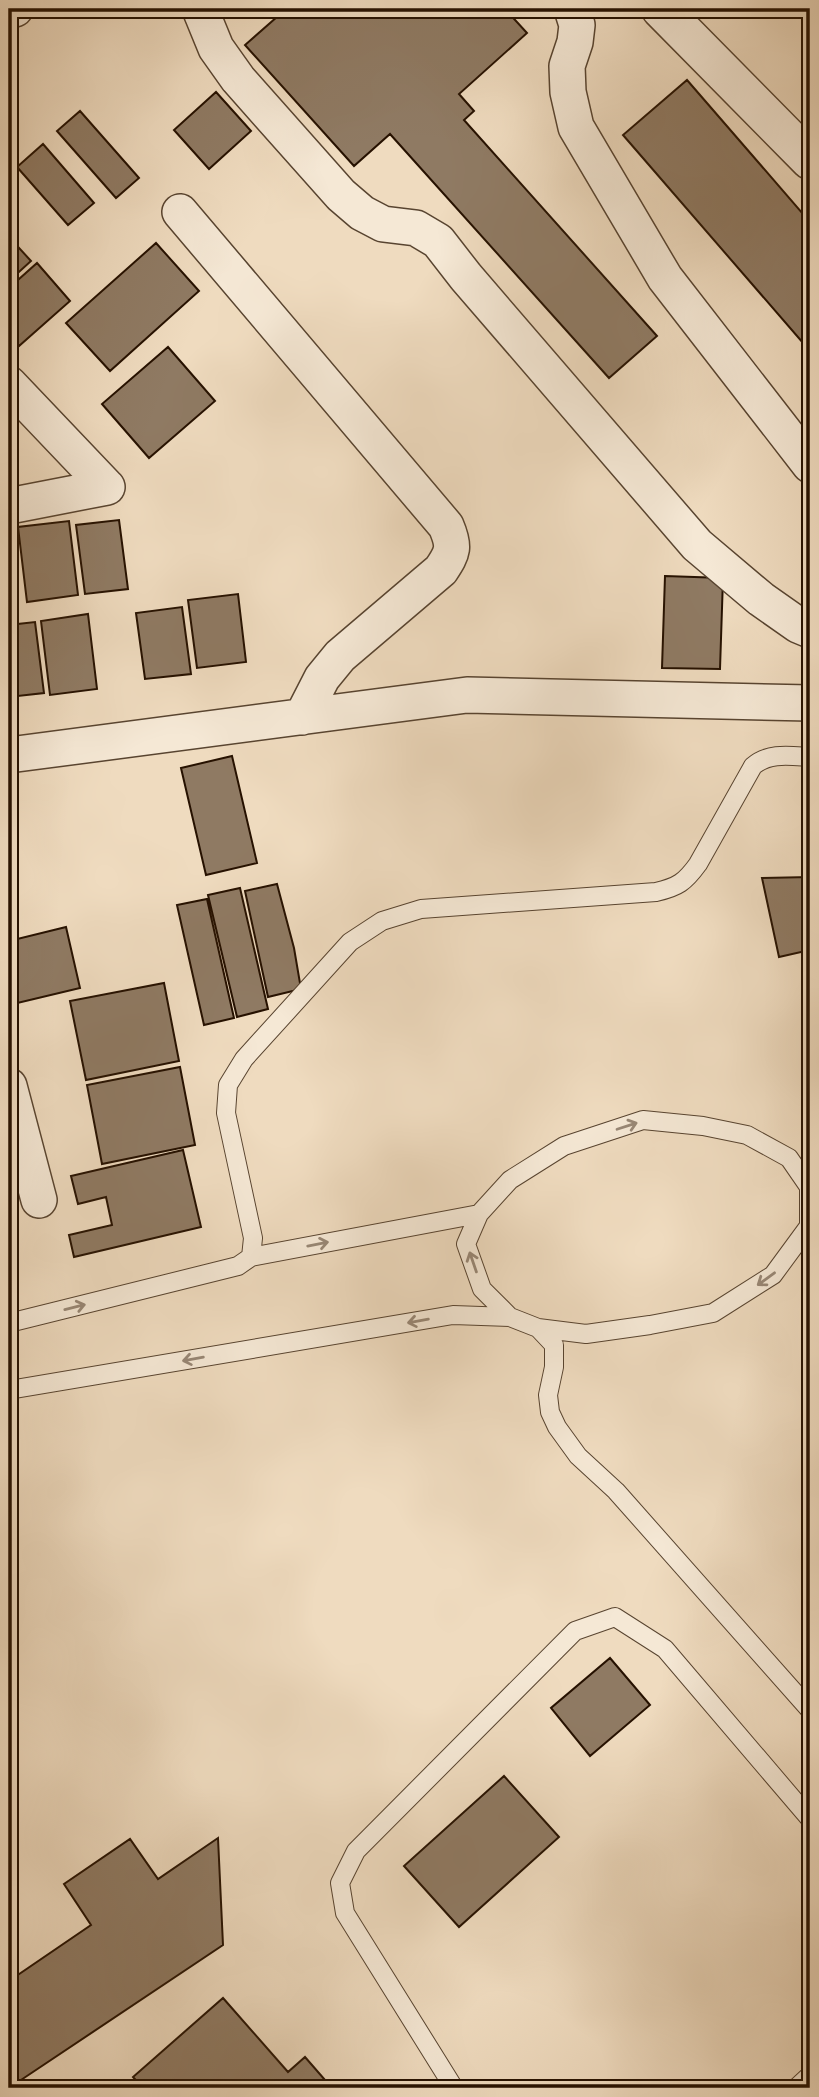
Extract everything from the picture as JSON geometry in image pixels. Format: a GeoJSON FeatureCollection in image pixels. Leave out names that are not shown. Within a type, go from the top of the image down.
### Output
{"type":"FeatureCollection","features":[{"type":"Feature","properties":{"kind":"street"},"geometry":{"type":"LineString","coordinates":[[9,10],[15,9]]}},
{"type":"Feature","properties":{"kind":"street"},"geometry":{"type":"LineString","coordinates":[[200,9],[216,48],[238,79],[341,195],[362,213],[383,224],[416,228],[438,241],[511,330],[697,545],[761,599],[798,625],[810,630]]}},
{"type":"Feature","properties":{"kind":"street"},"geometry":{"type":"LineString","coordinates":[[572,9],[577,25],[567,66],[568,92],[576,127],[665,278],[810,466]]}},
{"type":"Feature","properties":{"kind":"street"},"geometry":{"type":"LineString","coordinates":[[661,9],[810,160]]}},
{"type":"Feature","properties":{"kind":"street"},"geometry":{"type":"LineString","coordinates":[[180,212],[438,515],[451,538],[452,555],[441,570],[340,656],[322,678],[302,717]]}},
{"type":"Feature","properties":{"kind":"street"},"geometry":{"type":"LineString","coordinates":[[9,384],[107,487],[9,506]]}},
{"type":"Feature","properties":{"kind":"street"},"geometry":{"type":"LineString","coordinates":[[9,755],[467,695],[810,703]]}},
{"type":"Feature","properties":{"kind":"street"},"geometry":{"type":"LineString","coordinates":[[9,1086],[39,1200]]}},
{"type":"Feature","properties":{"kind":"lane"},"geometry":{"type":"LineString","coordinates":[[251,1257],[253,1238],[226,1113],[228,1085],[244,1059],[349,942],[382,921],[421,909],[656,892],[675,888],[688,878],[698,864],[753,766],[760,760],[773,756],[810,757]]}},
{"type":"Feature","properties":{"kind":"lane"},"geometry":{"type":"LineString","coordinates":[[9,1390],[453,1315],[510,1317],[538,1328],[586,1334],[713,1313],[773,1275],[809,1226],[809,1187],[789,1158],[747,1135],[703,1126],[643,1120],[564,1146],[510,1180],[479,1214],[466,1244],[482,1289],[510,1317]]}},
{"type":"Feature","properties":{"kind":"lane"},"geometry":{"type":"LineString","coordinates":[[9,1323],[238,1266],[251,1257],[479,1214]]}},
{"type":"Feature","properties":{"kind":"lane"},"geometry":{"type":"LineString","coordinates":[[538,1328],[554,1345],[554,1367],[548,1395],[550,1412],[557,1427],[578,1456],[616,1491],[810,1710]]}},
{"type":"Feature","properties":{"kind":"lane"},"geometry":{"type":"LineString","coordinates":[[454,2088],[345,1913],[340,1883],[356,1851],[575,1631],[615,1617],[665,1649],[810,1819]]}},
{"type":"Feature","properties":{"kind":"lane"},"geometry":{"type":"LineString","coordinates":[[796,2088],[810,2075]]}},
{"type":"Feature","properties":{"kind":"building"},"geometry":{"type":"Polygon","coordinates":[[[286,9],[505,9],[527,33],[459,94],[474,111],[464,120],[657,336],[609,378],[390,134],[354,166],[245,45],[286,9]]]}},
{"type":"Feature","properties":{"kind":"building"},"geometry":{"type":"Polygon","coordinates":[[[687,80],[810,222],[810,351],[623,135],[687,80]]]}},
{"type":"Feature","properties":{"kind":"building"},"geometry":{"type":"Polygon","coordinates":[[[216,92],[251,131],[209,169],[174,130],[216,92]]]}},
{"type":"Feature","properties":{"kind":"building"},"geometry":{"type":"Polygon","coordinates":[[[80,111],[139,178],[116,198],[57,131],[80,111]]]}},
{"type":"Feature","properties":{"kind":"building"},"geometry":{"type":"Polygon","coordinates":[[[43,144],[94,203],[68,225],[17,167],[43,144]]]}},
{"type":"Feature","properties":{"kind":"building"},"geometry":{"type":"Polygon","coordinates":[[[9,237],[31,261],[9,281],[9,237]]]}},
{"type":"Feature","properties":{"kind":"building"},"geometry":{"type":"Polygon","coordinates":[[[156,243],[199,291],[110,371],[66,323],[156,243]]]}},
{"type":"Feature","properties":{"kind":"building"},"geometry":{"type":"Polygon","coordinates":[[[37,263],[70,301],[19,346],[9,334],[9,288],[37,263]]]}},
{"type":"Feature","properties":{"kind":"building"},"geometry":{"type":"Polygon","coordinates":[[[168,347],[215,401],[149,458],[102,404],[168,347]]]}},
{"type":"Feature","properties":{"kind":"building"},"geometry":{"type":"Polygon","coordinates":[[[119,520],[128,589],[85,594],[76,525],[119,520]]]}},
{"type":"Feature","properties":{"kind":"building"},"geometry":{"type":"Polygon","coordinates":[[[69,521],[78,595],[27,602],[18,527],[69,521]]]}},
{"type":"Feature","properties":{"kind":"building"},"geometry":{"type":"Polygon","coordinates":[[[665,576],[723,578],[720,669],[662,668],[665,576]]]}},
{"type":"Feature","properties":{"kind":"building"},"geometry":{"type":"Polygon","coordinates":[[[238,594],[246,662],[197,668],[188,600],[238,594]]]}},
{"type":"Feature","properties":{"kind":"building"},"geometry":{"type":"Polygon","coordinates":[[[182,607],[191,674],[145,679],[136,613],[182,607]]]}},
{"type":"Feature","properties":{"kind":"building"},"geometry":{"type":"Polygon","coordinates":[[[88,614],[97,689],[50,695],[41,621],[88,614]]]}},
{"type":"Feature","properties":{"kind":"building"},"geometry":{"type":"Polygon","coordinates":[[[35,622],[44,693],[9,697],[9,625],[35,622]]]}},
{"type":"Feature","properties":{"kind":"building"},"geometry":{"type":"Polygon","coordinates":[[[232,756],[257,863],[206,875],[181,768],[232,756]]]}},
{"type":"Feature","properties":{"kind":"building"},"geometry":{"type":"Polygon","coordinates":[[[810,877],[810,950],[779,957],[762,878],[810,877]]]}},
{"type":"Feature","properties":{"kind":"building"},"geometry":{"type":"Polygon","coordinates":[[[277,884],[294,948],[301,989],[268,997],[245,891],[277,884]]]}},
{"type":"Feature","properties":{"kind":"building"},"geometry":{"type":"Polygon","coordinates":[[[240,888],[268,1009],[237,1017],[208,895],[240,888]]]}},
{"type":"Feature","properties":{"kind":"building"},"geometry":{"type":"Polygon","coordinates":[[[207,899],[234,1018],[204,1025],[177,905],[207,899]]]}},
{"type":"Feature","properties":{"kind":"building"},"geometry":{"type":"Polygon","coordinates":[[[66,927],[80,988],[9,1005],[9,941],[66,927]]]}},
{"type":"Feature","properties":{"kind":"building"},"geometry":{"type":"Polygon","coordinates":[[[164,983],[179,1061],[86,1080],[70,1001],[164,983]]]}},
{"type":"Feature","properties":{"kind":"building"},"geometry":{"type":"Polygon","coordinates":[[[180,1067],[195,1145],[102,1164],[87,1085],[180,1067]]]}},
{"type":"Feature","properties":{"kind":"building"},"geometry":{"type":"Polygon","coordinates":[[[183,1150],[201,1227],[74,1257],[69,1235],[112,1225],[106,1197],[78,1204],[71,1176],[183,1150]]]}},
{"type":"Feature","properties":{"kind":"building"},"geometry":{"type":"Polygon","coordinates":[[[9,1162],[14,1188],[9,1189],[9,1162]]]}},
{"type":"Feature","properties":{"kind":"building"},"geometry":{"type":"Polygon","coordinates":[[[610,1658],[650,1705],[590,1756],[551,1708],[610,1658]]]}},
{"type":"Feature","properties":{"kind":"building"},"geometry":{"type":"Polygon","coordinates":[[[504,1776],[559,1837],[459,1927],[404,1866],[504,1776]]]}},
{"type":"Feature","properties":{"kind":"building"},"geometry":{"type":"Polygon","coordinates":[[[218,1838],[223,1945],[9,2088],[9,1981],[91,1925],[64,1884],[130,1839],[158,1879],[218,1838]]]}},
{"type":"Feature","properties":{"kind":"building"},"geometry":{"type":"Polygon","coordinates":[[[223,1998],[288,2072],[305,2057],[332,2088],[143,2088],[133,2077],[223,1998]]]}}]}
